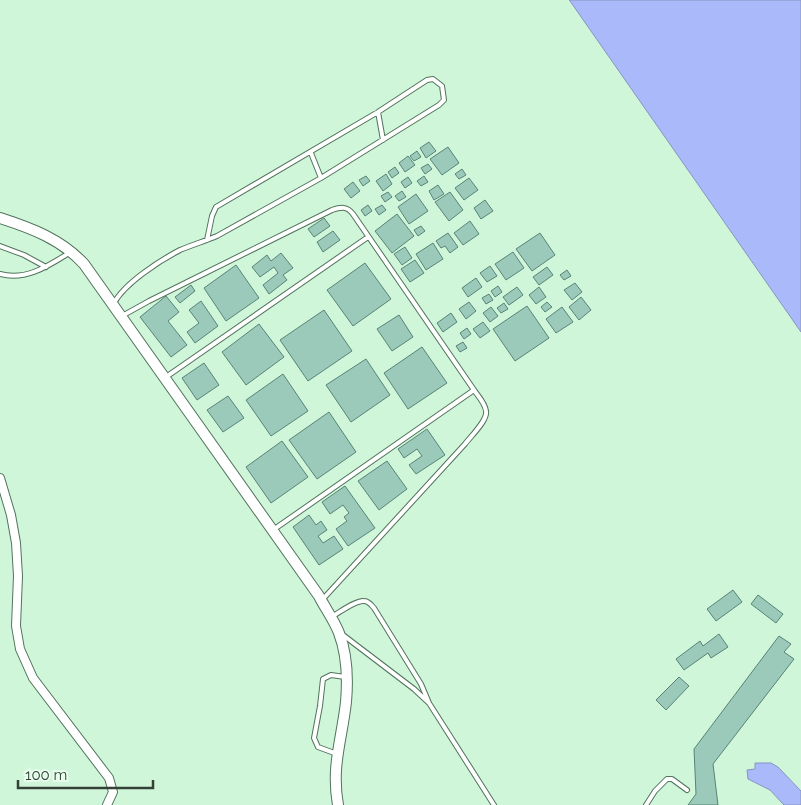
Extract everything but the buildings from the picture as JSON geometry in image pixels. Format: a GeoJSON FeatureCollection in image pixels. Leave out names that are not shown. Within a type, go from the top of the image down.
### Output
{"type":"FeatureCollection","features":[{"type":"Feature","properties":{"kind":"street"},"geometry":{"type":"LineString","coordinates":[[0,218],[32,228],[53,239],[71,251],[84,264],[114,304],[331,617],[343,646],[347,677],[346,702],[337,754],[335,783],[338,805]]}},
{"type":"Feature","properties":{"kind":"street"},"geometry":{"type":"LineString","coordinates":[[0,478],[11,515],[16,542],[18,576],[16,626],[20,649],[33,678],[109,778],[113,792],[107,805]]}},
{"type":"Feature","properties":{"kind":"lane"},"geometry":{"type":"LineString","coordinates":[[114,304],[119,294],[150,268],[180,250],[207,240],[321,178],[439,105],[444,100],[442,86],[434,79],[427,80],[311,153],[216,208],[207,240]]}},
{"type":"Feature","properties":{"kind":"lane"},"geometry":{"type":"LineString","coordinates":[[378,112],[384,140]]}},
{"type":"Feature","properties":{"kind":"lane"},"geometry":{"type":"LineString","coordinates":[[311,153],[321,178]]}},
{"type":"Feature","properties":{"kind":"lane"},"geometry":{"type":"LineString","coordinates":[[122,316],[337,208],[345,207],[350,210],[474,390],[485,407],[486,414],[485,419],[465,444],[321,600]]}},
{"type":"Feature","properties":{"kind":"lane"},"geometry":{"type":"LineString","coordinates":[[165,378],[368,236]]}},
{"type":"Feature","properties":{"kind":"lane"},"geometry":{"type":"LineString","coordinates":[[0,246],[24,255],[46,268]]}},
{"type":"Feature","properties":{"kind":"lane"},"geometry":{"type":"LineString","coordinates":[[0,274],[9,276],[24,275],[46,268],[71,251]]}},
{"type":"Feature","properties":{"kind":"lane"},"geometry":{"type":"LineString","coordinates":[[272,530],[474,390]]}},
{"type":"Feature","properties":{"kind":"lane"},"geometry":{"type":"LineString","coordinates":[[331,617],[364,600],[374,608],[421,684],[429,703],[494,805]]}},
{"type":"Feature","properties":{"kind":"lane"},"geometry":{"type":"LineString","coordinates":[[339,633],[414,689],[429,703]]}},
{"type":"Feature","properties":{"kind":"lane"},"geometry":{"type":"LineString","coordinates":[[337,754],[318,747],[314,738],[323,679],[331,675],[347,677]]}},
{"type":"Feature","properties":{"kind":"lane"},"geometry":{"type":"LineString","coordinates":[[646,805],[655,791],[667,779],[672,779],[688,790]]}},
{"type":"Feature","properties":{"kind":"water"},"geometry":{"type":"Polygon","coordinates":[[[801,0],[801,332],[570,1],[801,0]]]}},
{"type":"Feature","properties":{"kind":"water"},"geometry":{"type":"Polygon","coordinates":[[[755,763],[771,763],[778,767],[801,791],[801,805],[784,805],[770,790],[748,779],[747,770],[755,769],[755,763]]]}}]}
